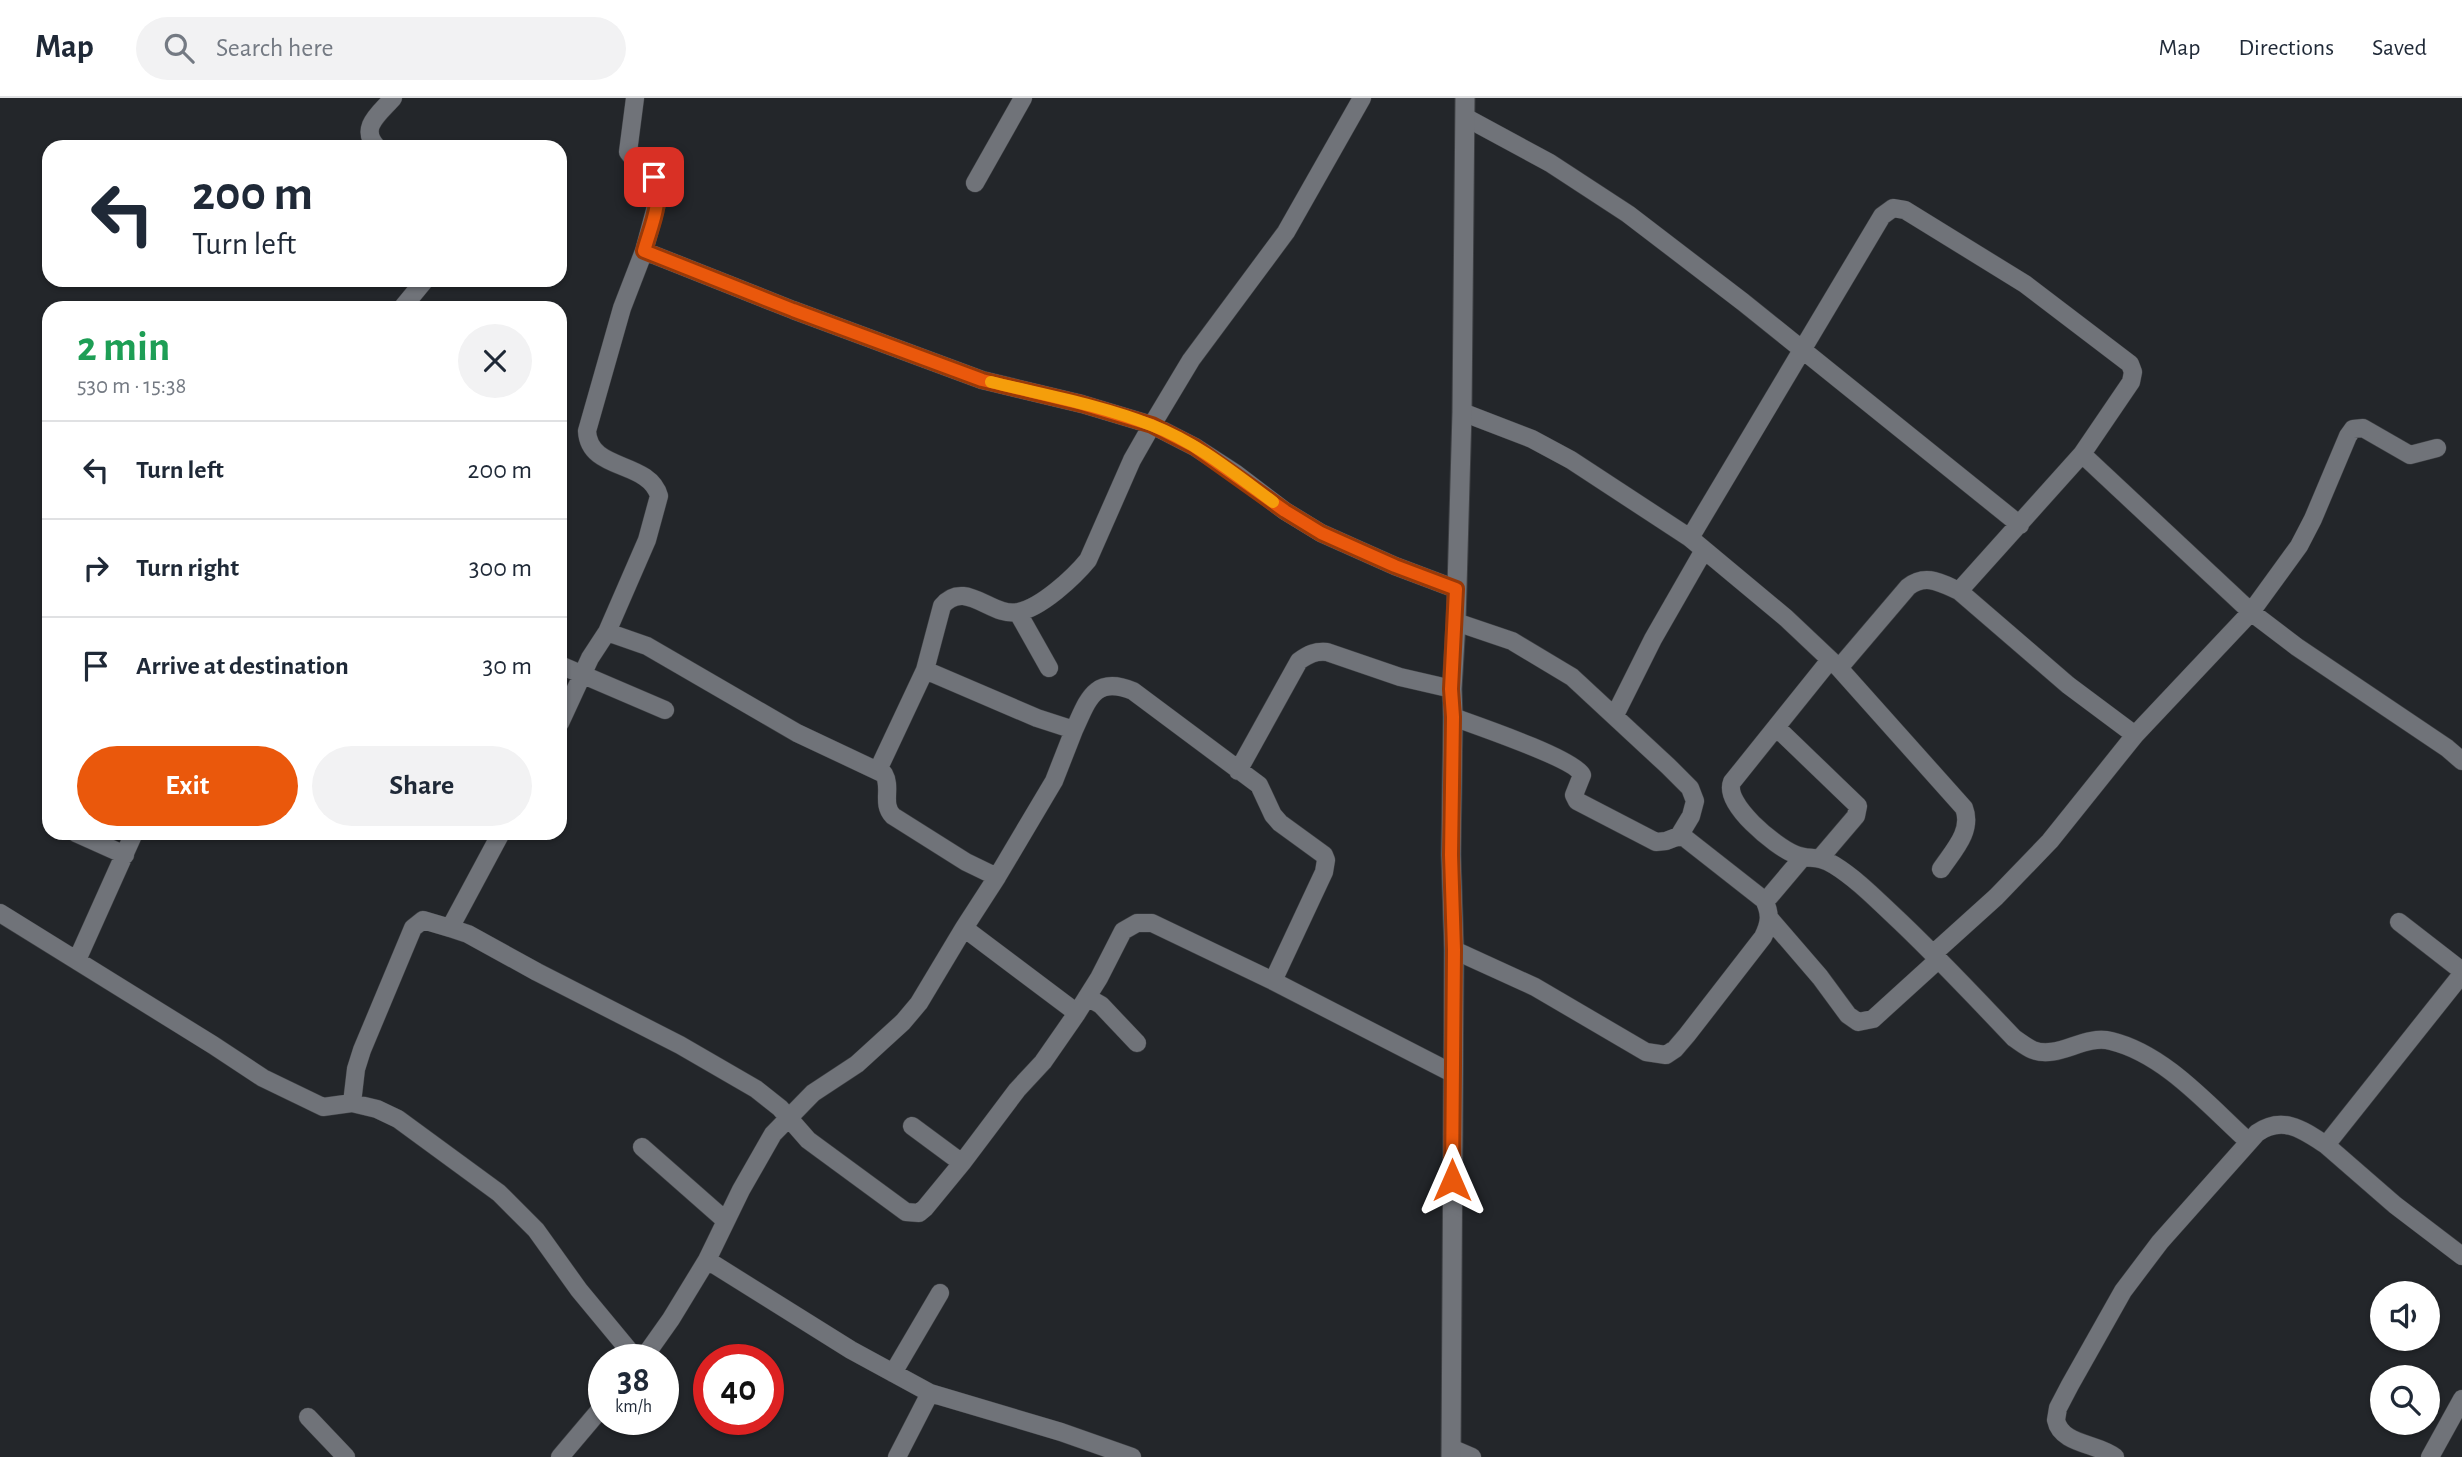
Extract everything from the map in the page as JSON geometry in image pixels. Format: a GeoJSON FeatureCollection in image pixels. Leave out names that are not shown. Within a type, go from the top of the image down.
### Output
{"type":"FeatureCollection","features":[{"type":"Feature","properties":{"kind":"street"},"geometry":{"type":"LineString","coordinates":[[371,140],[371,122],[393,98]]}},
{"type":"Feature","properties":{"kind":"street"},"geometry":{"type":"LineString","coordinates":[[567,708],[607,632],[647,540],[659,496],[657,488],[645,477],[615,464],[592,449],[587,441],[587,431],[622,307],[644,251],[658,199],[659,187],[654,177],[640,167],[628,152],[635,98]]}},
{"type":"Feature","properties":{"kind":"street"},"geometry":{"type":"LineString","coordinates":[[975,183],[1023,98]]}},
{"type":"Feature","properties":{"kind":"street"},"geometry":{"type":"LineString","coordinates":[[878,770],[925,670],[942,606],[948,600],[961,596],[974,598],[1010,613],[1018,612],[1052,593],[1088,560],[1132,460],[1152,425],[1191,360],[1286,232],[1362,98]]}},
{"type":"Feature","properties":{"kind":"street"},"geometry":{"type":"LineString","coordinates":[[1465,107],[1628,214],[2020,525]]}},
{"type":"Feature","properties":{"kind":"street"},"geometry":{"type":"LineString","coordinates":[[1465,107],[1462,412],[1456,622],[1451,689],[1454,950],[1451,1453],[1472,1457]]}},
{"type":"Feature","properties":{"kind":"street"},"geometry":{"type":"LineString","coordinates":[[1615,715],[1697,544],[1801,349],[1882,216],[1893,208],[1905,210],[2025,284],[2130,364],[2133,372],[2131,382],[2082,453],[1959,591]]}},
{"type":"Feature","properties":{"kind":"street"},"geometry":{"type":"LineString","coordinates":[[644,251],[982,380],[1082,404],[1152,425],[1195,447],[1285,511],[1321,533],[1395,566],[1456,589]]}},
{"type":"Feature","properties":{"kind":"street"},"geometry":{"type":"LineString","coordinates":[[408,301],[419,287]]}},
{"type":"Feature","properties":{"kind":"street"},"geometry":{"type":"LineString","coordinates":[[1462,412],[1532,439],[1571,460],[1697,544],[1786,618],[1835,664],[1964,808],[1967,817],[1963,837],[1941,869]]}},
{"type":"Feature","properties":{"kind":"street"},"geometry":{"type":"LineString","coordinates":[[1770,919],[1820,977],[1848,1015],[1858,1022],[1873,1019],[2050,841],[2135,735],[2251,612],[2299,546],[2314,519],[2353,429],[2363,428],[2410,455],[2438,448]]}},
{"type":"Feature","properties":{"kind":"street"},"geometry":{"type":"LineString","coordinates":[[2082,453],[2251,612],[2462,761]]}},
{"type":"Feature","properties":{"kind":"street"},"geometry":{"type":"LineString","coordinates":[[2135,735],[2068,685],[1959,591],[1933,580],[1916,581],[1776,727],[1731,782],[1729,791],[1735,803],[1766,836],[1786,850],[1803,857],[1821,857],[1862,886],[1937,956],[2014,1038],[2043,1052],[2098,1039],[2133,1049],[2178,1078],[2249,1142]]}},
{"type":"Feature","properties":{"kind":"street"},"geometry":{"type":"LineString","coordinates":[[1018,612],[1049,668]]}},
{"type":"Feature","properties":{"kind":"street"},"geometry":{"type":"LineString","coordinates":[[1453,717],[1544,752],[1580,771],[1582,775],[1574,795],[1577,801],[1656,842],[1666,842],[1679,836],[1691,816],[1695,801],[1693,794],[1668,766],[1572,677],[1512,641],[1456,622]]}},
{"type":"Feature","properties":{"kind":"street"},"geometry":{"type":"LineString","coordinates":[[607,632],[647,646],[797,733],[878,770],[888,780],[887,806],[893,816],[965,862],[997,877]]}},
{"type":"Feature","properties":{"kind":"street"},"geometry":{"type":"LineString","coordinates":[[1238,771],[1299,661],[1309,654],[1327,652],[1400,677],[1451,689]]}},
{"type":"Feature","properties":{"kind":"street"},"geometry":{"type":"LineString","coordinates":[[567,668],[665,710]]}},
{"type":"Feature","properties":{"kind":"street"},"geometry":{"type":"LineString","coordinates":[[925,670],[1037,718],[1074,730]]}},
{"type":"Feature","properties":{"kind":"street"},"geometry":{"type":"LineString","coordinates":[[652,1344],[671,1320],[707,1260],[773,1134],[813,1093],[857,1064],[903,1022],[919,1003],[1054,781],[1074,730],[1090,696],[1096,690],[1112,685],[1133,691],[1259,785],[1273,816],[1320,852],[1326,860],[1324,872],[1273,981]]}},
{"type":"Feature","properties":{"kind":"street"},"geometry":{"type":"LineString","coordinates":[[1776,727],[1858,806],[1854,818],[1821,857]]}},
{"type":"Feature","properties":{"kind":"street"},"geometry":{"type":"LineString","coordinates":[[1454,950],[1545,992],[1646,1052],[1666,1055],[1688,1035],[1763,937],[1770,919],[1764,900],[1698,846],[1679,836]]}},
{"type":"Feature","properties":{"kind":"street"},"geometry":{"type":"LineString","coordinates":[[92,840],[125,855]]}},
{"type":"Feature","properties":{"kind":"street"},"geometry":{"type":"LineString","coordinates":[[76,960],[131,840]]}},
{"type":"Feature","properties":{"kind":"street"},"geometry":{"type":"LineString","coordinates":[[450,928],[498,840]]}},
{"type":"Feature","properties":{"kind":"street"},"geometry":{"type":"LineString","coordinates":[[1764,900],[1803,857]]}},
{"type":"Feature","properties":{"kind":"street"},"geometry":{"type":"LineString","coordinates":[[0,914],[263,1078],[323,1107],[352,1103],[377,1109],[398,1119],[499,1193],[537,1230],[579,1290],[626,1344]]}},
{"type":"Feature","properties":{"kind":"street"},"geometry":{"type":"LineString","coordinates":[[352,1103],[356,1069],[362,1050],[413,928],[424,920],[468,934],[680,1045],[769,1098],[808,1140],[912,1214],[925,1208],[1017,1090],[1043,1062],[1087,997],[1123,931],[1137,923],[1152,923],[1273,981],[1452,1073]]}},
{"type":"Feature","properties":{"kind":"street"},"geometry":{"type":"LineString","coordinates":[[2326,1145],[2462,972],[2399,922]]}},
{"type":"Feature","properties":{"kind":"street"},"geometry":{"type":"LineString","coordinates":[[964,928],[1077,1013]]}},
{"type":"Feature","properties":{"kind":"street"},"geometry":{"type":"LineString","coordinates":[[1087,997],[1101,1005],[1137,1043]]}},
{"type":"Feature","properties":{"kind":"street"},"geometry":{"type":"LineString","coordinates":[[2115,1457],[2108,1451],[2073,1440],[2062,1432],[2057,1426],[2058,1408],[2123,1291],[2160,1241],[2249,1142],[2267,1126],[2279,1124],[2307,1132],[2462,1256]]}},
{"type":"Feature","properties":{"kind":"street"},"geometry":{"type":"LineString","coordinates":[[912,1126],[962,1163]]}},
{"type":"Feature","properties":{"kind":"street"},"geometry":{"type":"LineString","coordinates":[[642,1147],[726,1221]]}},
{"type":"Feature","properties":{"kind":"street"},"geometry":{"type":"LineString","coordinates":[[707,1260],[850,1350],[930,1392],[1132,1457]]}},
{"type":"Feature","properties":{"kind":"street"},"geometry":{"type":"LineString","coordinates":[[893,1373],[940,1293]]}},
{"type":"Feature","properties":{"kind":"street"},"geometry":{"type":"LineString","coordinates":[[897,1457],[930,1392]]}},
{"type":"Feature","properties":{"kind":"street"},"geometry":{"type":"LineString","coordinates":[[2430,1457],[2462,1398]]}},
{"type":"Feature","properties":{"kind":"street"},"geometry":{"type":"LineString","coordinates":[[308,1418],[346,1457]]}},
{"type":"Feature","properties":{"kind":"street"},"geometry":{"type":"LineString","coordinates":[[560,1457],[588,1424]]}},
{"type":"Feature","properties":{"kind":"slow traffic"},"geometry":{"type":"LineString","coordinates":[[991,382],[1082,404],[1152,425],[1195,447],[1273,502]]}},
{"type":"Feature","properties":{"kind":"route"},"geometry":{"type":"LineString","coordinates":[[654,177],[659,187],[658,199],[644,251],[982,380],[1082,404],[1152,425],[1195,447],[1285,511],[1321,533],[1395,566],[1456,589],[1451,689],[1454,950],[1452,1180]]}}]}
